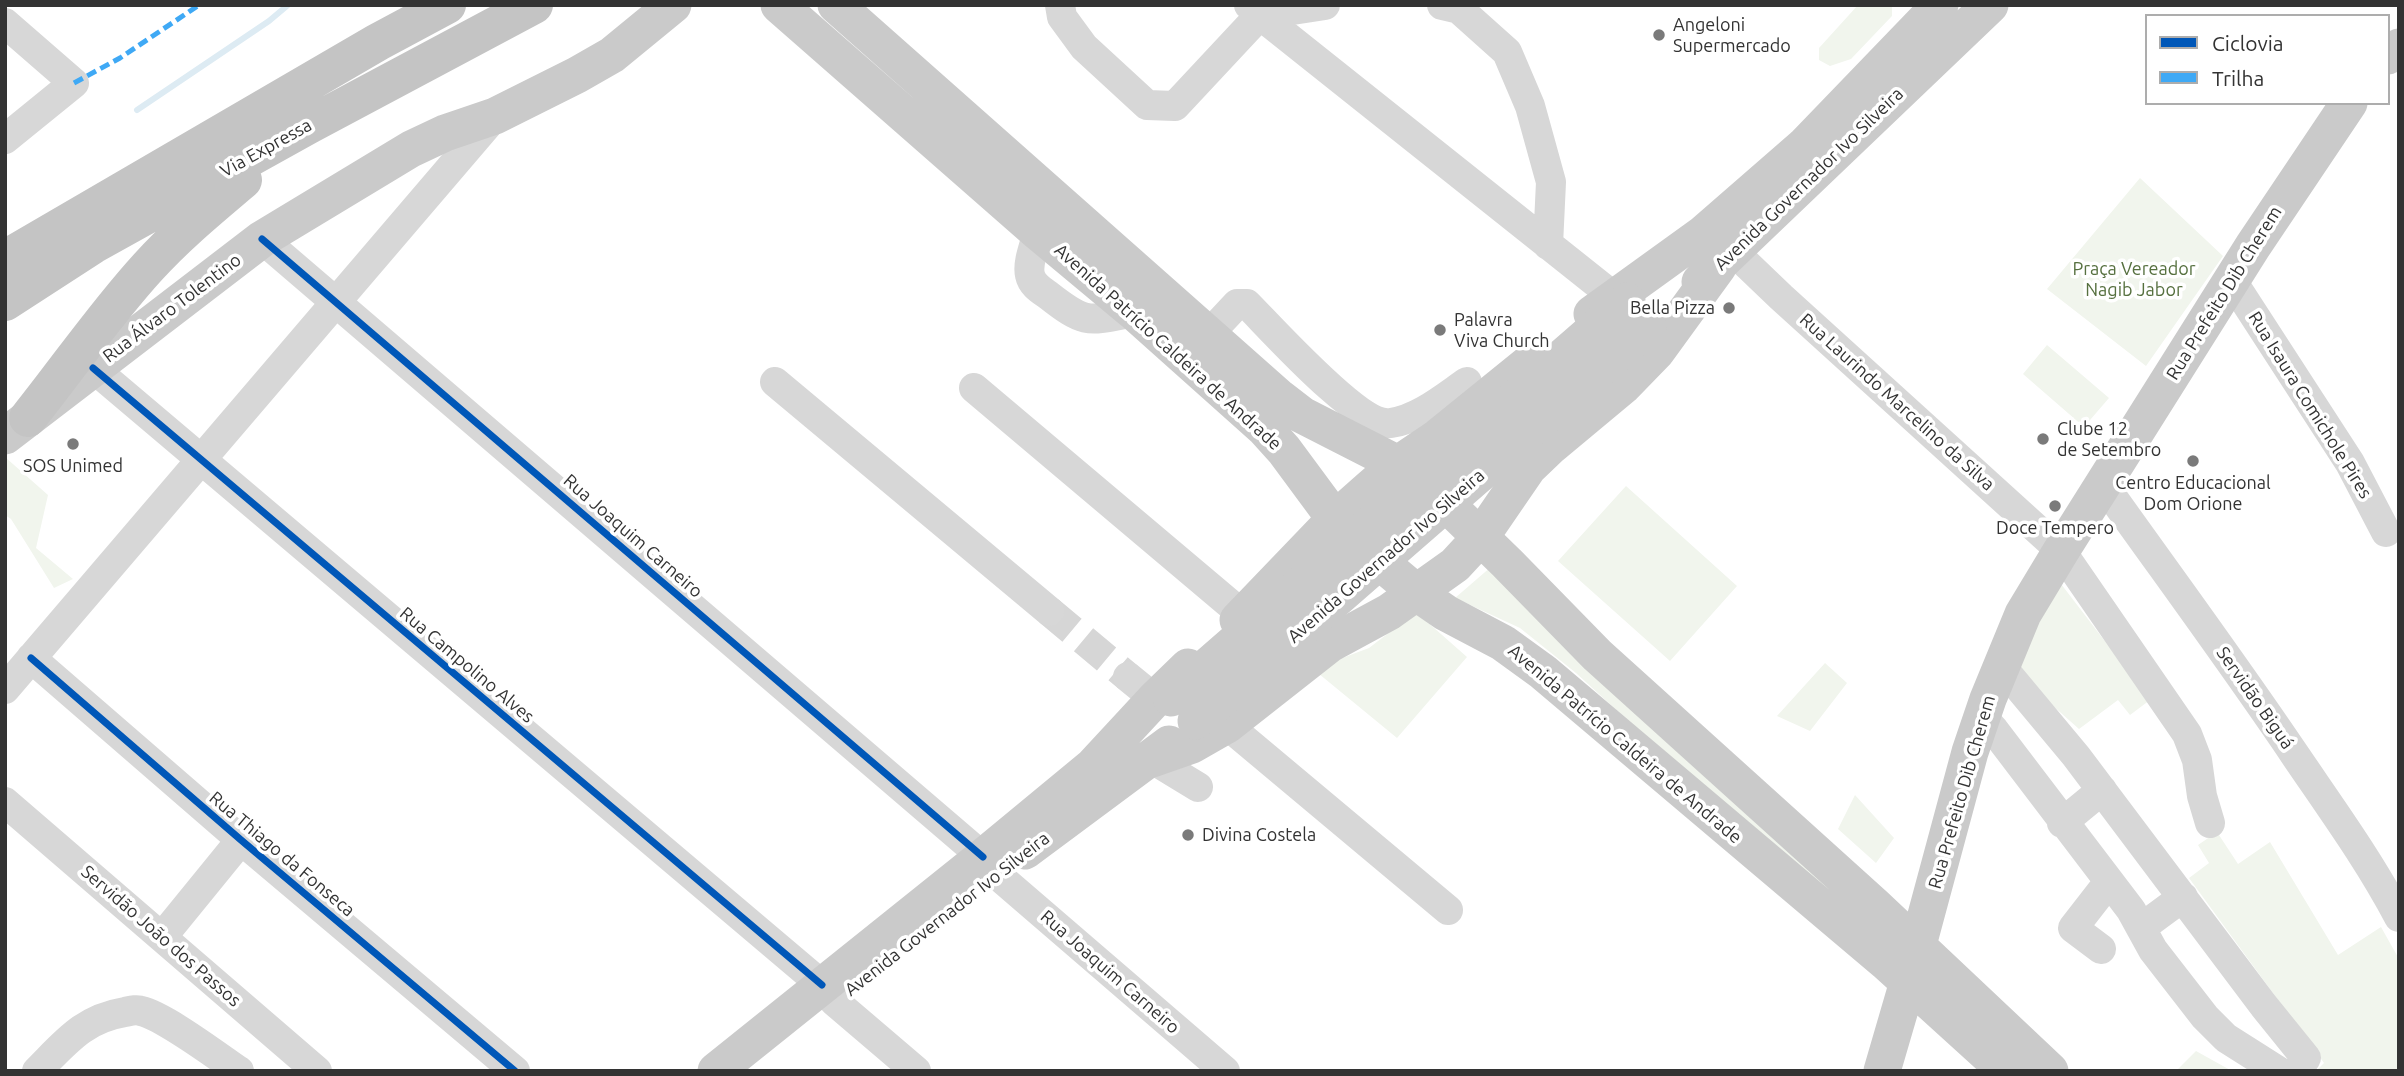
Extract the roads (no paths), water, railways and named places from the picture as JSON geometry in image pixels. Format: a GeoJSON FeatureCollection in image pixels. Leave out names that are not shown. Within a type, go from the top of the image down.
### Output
{"type":"FeatureCollection","features":[{"type":"Feature","properties":{"kind":"highway","name":"Via Expressa"},"geometry":{"type":"LineString","coordinates":[[5,259],[366,49],[447,5]]}},
{"type":"Feature","properties":{"kind":"highway","name":"Via Expressa"},"geometry":{"type":"LineString","coordinates":[[5,302],[93,245],[309,125],[534,5]]}},
{"type":"Feature","properties":{"kind":"highway"},"geometry":{"type":"LineString","coordinates":[[17,427],[149,266],[180,235],[309,125]]}},
{"type":"Feature","properties":{"kind":"highway"},"geometry":{"type":"LineString","coordinates":[[5,236],[73,218]]}},
{"type":"Feature","properties":{"kind":"main road","name":"Rua Álvaro Tolentino"},"geometry":{"type":"LineString","coordinates":[[17,427],[262,239],[411,149],[445,133],[495,116],[612,55],[673,5]]}},
{"type":"Feature","properties":{"kind":"main road","name":"Avenida Patrício Caldeira de Andrade"},"geometry":{"type":"LineString","coordinates":[[779,5],[1038,232],[1135,312],[1265,429],[1284,450],[1335,519],[1367,551],[1417,593],[1446,613],[1503,643],[1543,672],[1908,982],[2006,1071]]}},
{"type":"Feature","properties":{"kind":"main road","name":"Avenida Patrício Caldeira de Andrade"},"geometry":{"type":"LineString","coordinates":[[836,5],[1302,415],[1398,464],[1437,495],[1597,655],[1919,946],[2050,1071]]}},
{"type":"Feature","properties":{"kind":"main road","name":"Avenida Governador Ivo Silveira"},"geometry":{"type":"LineString","coordinates":[[1720,250],[1804,146],[1940,5]]}},
{"type":"Feature","properties":{"kind":"main road","name":"Avenida Governador Ivo Silveira"},"geometry":{"type":"LineString","coordinates":[[716,1071],[828,993],[989,865],[1092,767],[1176,704],[1629,308],[1720,250],[1990,5]]}},
{"type":"Feature","properties":{"kind":"main road","name":"Rua Prefeito Dib Cherem"},"geometry":{"type":"LineString","coordinates":[[1883,1070],[1982,717],[2024,614],[2060,551],[2348,105]]}},
{"type":"Feature","properties":{"kind":"main road"},"geometry":{"type":"LineString","coordinates":[[1176,704],[1329,644],[1389,612],[1455,565],[1480,538],[1528,468],[1623,386],[1657,351],[1720,250]]}},
{"type":"Feature","properties":{"kind":"main road"},"geometry":{"type":"LineString","coordinates":[[1176,704],[1242,615],[1335,519],[1398,464],[1629,308]]}},
{"type":"Feature","properties":{"kind":"main road","name":"Avenida Governador Ivo Silveira"},"geometry":{"type":"LineString","coordinates":[[989,865],[1152,759],[1176,704]]}},
{"type":"Feature","properties":{"kind":"main road"},"geometry":{"type":"LineString","coordinates":[[1875,906],[1898,902],[1934,886]]}},
{"type":"Feature","properties":{"kind":"main road","name":"Avenida Governador Ivo Silveira"},"geometry":{"type":"LineString","coordinates":[[751,1071],[828,993]]}},
{"type":"Feature","properties":{"kind":"main road"},"geometry":{"type":"LineString","coordinates":[[1897,1021],[1920,1007],[1937,1008]]}},
{"type":"Feature","properties":{"kind":"street"},"geometry":{"type":"LineString","coordinates":[[1060,5],[1062,17],[1084,47],[1147,105],[1161,107],[1175,106],[1254,10],[1325,5]]}},
{"type":"Feature","properties":{"kind":"street"},"geometry":{"type":"LineString","coordinates":[[1442,5],[1460,9],[1507,52],[1530,106],[1551,182],[1548,245]]}},
{"type":"Feature","properties":{"kind":"street"},"geometry":{"type":"LineString","coordinates":[[1254,10],[1629,308]]}},
{"type":"Feature","properties":{"kind":"street"},"geometry":{"type":"LineString","coordinates":[[5,23],[74,82],[5,139]]}},
{"type":"Feature","properties":{"kind":"street"},"geometry":{"type":"LineString","coordinates":[[5,689],[495,116]]}},
{"type":"Feature","properties":{"kind":"street","name":"Rua Joaquim Carneiro"},"geometry":{"type":"LineString","coordinates":[[262,239],[1226,1071]]}},
{"type":"Feature","properties":{"kind":"street","name":"Rua Laurindo Marcelino da Silva"},"geometry":{"type":"LineString","coordinates":[[1720,250],[1781,297],[2060,551],[2187,734],[2197,760],[2202,796],[2210,823]]}},
{"type":"Feature","properties":{"kind":"street","name":"Rua Isaura Comichole Pires"},"geometry":{"type":"LineString","coordinates":[[2232,281],[2350,463],[2386,531]]}},
{"type":"Feature","properties":{"kind":"street"},"geometry":{"type":"LineString","coordinates":[[1209,335],[1237,304],[1247,304],[1335,392],[1381,422],[1392,423],[1428,409],[1467,382]]}},
{"type":"Feature","properties":{"kind":"street","name":"Rua Campolino Alves"},"geometry":{"type":"LineString","coordinates":[[93,368],[828,993],[916,1071]]}},
{"type":"Feature","properties":{"kind":"street"},"geometry":{"type":"LineString","coordinates":[[775,383],[1049,611]]}},
{"type":"Feature","properties":{"kind":"street"},"geometry":{"type":"LineString","coordinates":[[974,388],[1242,615]]}},
{"type":"Feature","properties":{"kind":"street","name":"Servidão Biguá"},"geometry":{"type":"LineString","coordinates":[[2103,484],[2330,805],[2383,886],[2399,917]]}},
{"type":"Feature","properties":{"kind":"street","name":"Rua Thiago da Fonseca"},"geometry":{"type":"LineString","coordinates":[[31,658],[241,841],[515,1071]]}},
{"type":"Feature","properties":{"kind":"street"},"geometry":{"type":"LineString","coordinates":[[2001,666],[2102,790],[2306,1058],[2297,1071]]}},
{"type":"Feature","properties":{"kind":"street"},"geometry":{"type":"LineString","coordinates":[[1176,704],[1448,910]]}},
{"type":"Feature","properties":{"kind":"street"},"geometry":{"type":"LineString","coordinates":[[1982,717],[2131,910],[2153,950],[2205,1017],[2227,1038],[2278,1071]]}},
{"type":"Feature","properties":{"kind":"street"},"geometry":{"type":"LineString","coordinates":[[1152,759],[1198,787]]}},
{"type":"Feature","properties":{"kind":"street"},"geometry":{"type":"LineString","coordinates":[[2062,823],[2102,790]]}},
{"type":"Feature","properties":{"kind":"street","name":"Servidão João dos Passos"},"geometry":{"type":"LineString","coordinates":[[5,802],[317,1071]]}},
{"type":"Feature","properties":{"kind":"street"},"geometry":{"type":"LineString","coordinates":[[162,937],[241,841]]}},
{"type":"Feature","properties":{"kind":"street"},"geometry":{"type":"LineString","coordinates":[[2101,949],[2073,928],[2108,883]]}},
{"type":"Feature","properties":{"kind":"street"},"geometry":{"type":"LineString","coordinates":[[2141,928],[2183,897]]}},
{"type":"Feature","properties":{"kind":"street"},"geometry":{"type":"LineString","coordinates":[[2227,1038],[2264,1006]]}},
{"type":"Feature","properties":{"kind":"street"},"geometry":{"type":"LineString","coordinates":[[37,1071],[71,1037],[93,1021],[111,1014],[140,1010],[161,1020],[239,1071]]}},
{"type":"Feature","properties":{"kind":"waterway"},"geometry":{"type":"LineString","coordinates":[[137,110],[269,21],[288,5]]}},
{"type":"Feature","properties":{"kind":"tunnel"},"geometry":{"type":"LineString","coordinates":[[1049,611],[1128,677]]}},
{"type":"Feature","properties":{"kind":"place","name":"Angeloni Supermercado"},"geometry":{"type":"Point","coordinates":[1659,35]}},
{"type":"Feature","properties":{"kind":"place","name":"Bella Pizza"},"geometry":{"type":"Point","coordinates":[1729,308]}},
{"type":"Feature","properties":{"kind":"place","name":"Palavra Viva Church"},"geometry":{"type":"Point","coordinates":[1440,330]}},
{"type":"Feature","properties":{"kind":"place","name":"Clube 12 de Setembro"},"geometry":{"type":"Point","coordinates":[2043,439]}},
{"type":"Feature","properties":{"kind":"place","name":"SOS Unimed"},"geometry":{"type":"Point","coordinates":[73,444]}},
{"type":"Feature","properties":{"kind":"place","name":"Centro Educacional Dom Orione"},"geometry":{"type":"Point","coordinates":[2193,461]}},
{"type":"Feature","properties":{"kind":"place","name":"Doce Tempero"},"geometry":{"type":"Point","coordinates":[2055,506]}},
{"type":"Feature","properties":{"kind":"place","name":"Divina Costela"},"geometry":{"type":"Point","coordinates":[1188,835]}},
{"type":"Feature","properties":{"kind":"park label","name":"Praça Vereador Nagib Jabor"},"geometry":{"type":"Point","coordinates":[2134,279]}}]}
